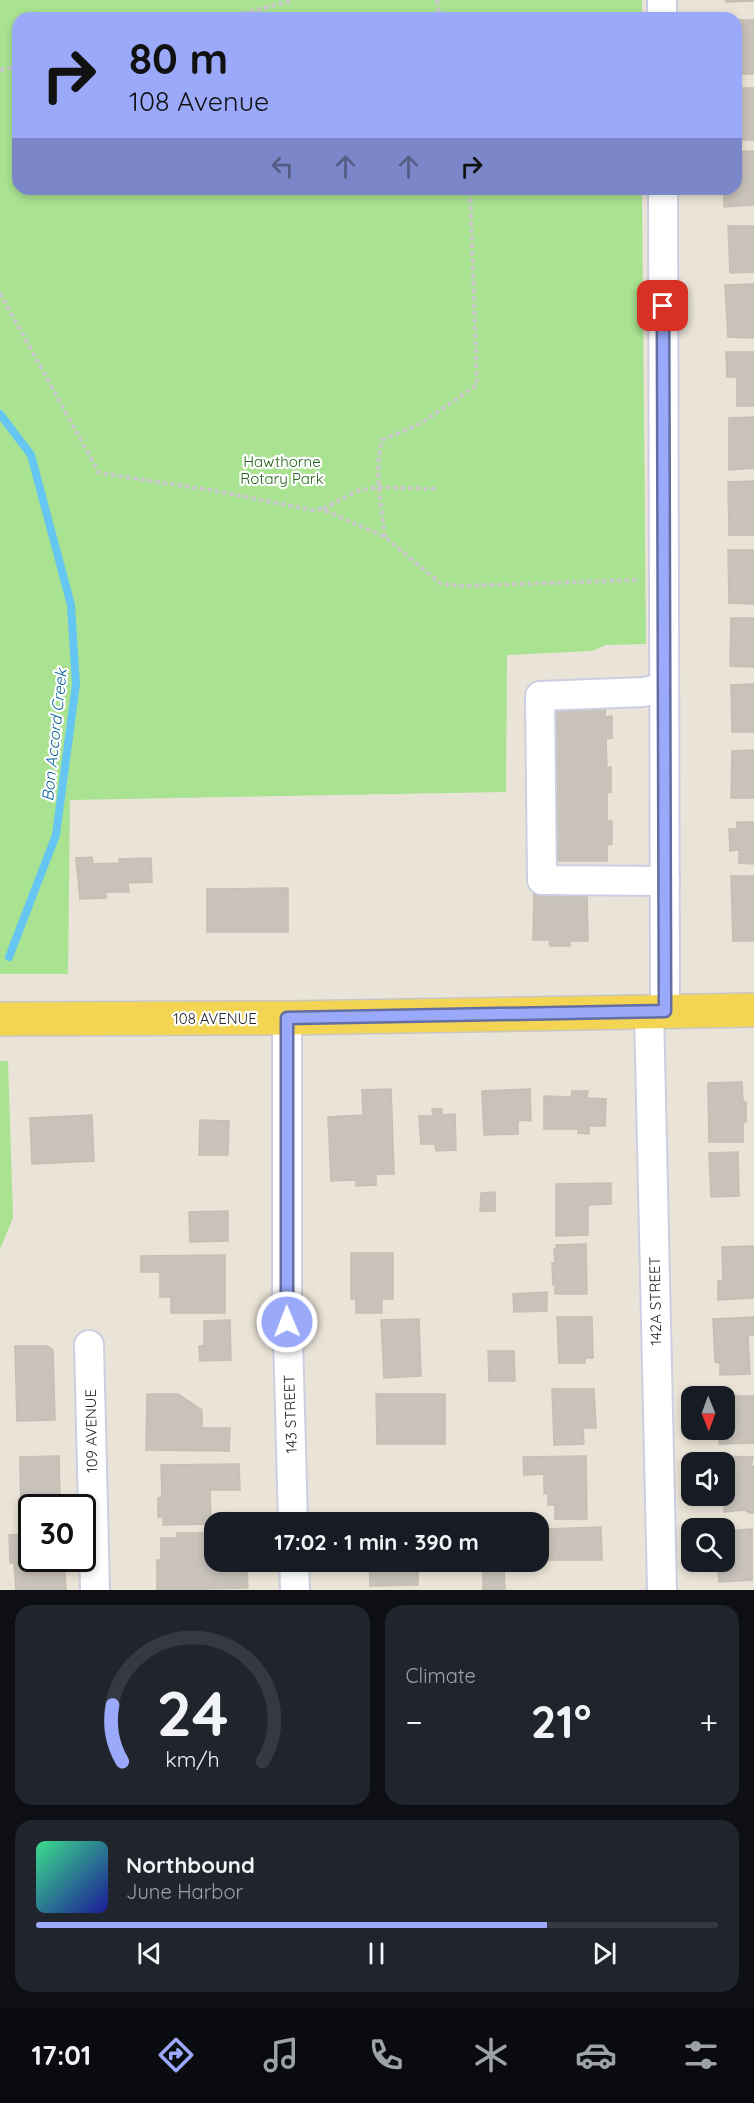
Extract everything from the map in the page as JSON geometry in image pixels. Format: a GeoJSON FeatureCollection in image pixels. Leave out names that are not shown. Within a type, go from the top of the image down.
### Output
{"type":"FeatureCollection","features":[{"type":"Feature","properties":{"kind":"main road","name":"108 AVENUE"},"geometry":{"type":"LineString","coordinates":[[0,1019],[287,1018],[754,1010]]}},
{"type":"Feature","properties":{"kind":"street","name":"142A STREET"},"geometry":{"type":"LineString","coordinates":[[662,1590],[657,1011],[665,881],[663,195]]}},
{"type":"Feature","properties":{"kind":"street"},"geometry":{"type":"LineString","coordinates":[[664,688],[644,692],[540,696],[540,707],[542,880],[665,881]]}},
{"type":"Feature","properties":{"kind":"street","name":"143 STREET"},"geometry":{"type":"LineString","coordinates":[[287,1018],[286,1300],[293,1512]]}},
{"type":"Feature","properties":{"kind":"street","name":"109 AVENUE"},"geometry":{"type":"LineString","coordinates":[[89,1345],[95,1590]]}},
{"type":"Feature","properties":{"kind":"street"},"geometry":{"type":"LineString","coordinates":[[294,1572],[295,1590]]}},
{"type":"Feature","properties":{"kind":"path"},"geometry":{"type":"LineString","coordinates":[[250,12],[293,0]]}},
{"type":"Feature","properties":{"kind":"path"},"geometry":{"type":"LineString","coordinates":[[385,537],[377,457],[382,440],[420,424],[477,385],[470,195]]}},
{"type":"Feature","properties":{"kind":"path"},"geometry":{"type":"LineString","coordinates":[[0,293],[99,473],[216,490],[312,510],[322,509],[357,491],[379,487],[436,489]]}},
{"type":"Feature","properties":{"kind":"path"},"geometry":{"type":"LineString","coordinates":[[322,509],[385,537],[441,584],[462,586],[664,579]]}},
{"type":"Feature","properties":{"kind":"green space","name":"Hawthorne Rotary Park"},"geometry":{"type":"Polygon","coordinates":[[[0,0],[642,0],[642,12],[12,12],[12,195],[642,195],[646,644],[606,645],[592,651],[507,655],[506,792],[70,800],[68,974],[0,974],[0,0]]]}},
{"type":"Feature","properties":{"kind":"green space"},"geometry":{"type":"Polygon","coordinates":[[[0,1061],[8,1061],[13,1218],[0,1249],[0,1061]]]}},
{"type":"Feature","properties":{"kind":"building"},"geometry":{"type":"Polygon","coordinates":[[[726,0],[754,0],[754,1],[726,2],[726,0]]]}},
{"type":"Feature","properties":{"kind":"building"},"geometry":{"type":"Polygon","coordinates":[[[742,20],[754,20],[754,74],[742,74],[742,20]]]}},
{"type":"Feature","properties":{"kind":"building"},"geometry":{"type":"Polygon","coordinates":[[[742,88],[754,88],[754,140],[742,140],[742,88]]]}},
{"type":"Feature","properties":{"kind":"building"},"geometry":{"type":"Polygon","coordinates":[[[754,151],[754,205],[724,207],[724,195],[742,195],[742,152],[754,151]]]}},
{"type":"Feature","properties":{"kind":"building"},"geometry":{"type":"Polygon","coordinates":[[[728,226],[754,226],[754,272],[730,273],[728,226]]]}},
{"type":"Feature","properties":{"kind":"building"},"geometry":{"type":"Polygon","coordinates":[[[754,284],[754,338],[728,337],[725,285],[754,284]]]}},
{"type":"Feature","properties":{"kind":"building"},"geometry":{"type":"Polygon","coordinates":[[[726,352],[754,352],[754,406],[737,406],[737,377],[727,377],[726,352]]]}},
{"type":"Feature","properties":{"kind":"building"},"geometry":{"type":"Polygon","coordinates":[[[754,417],[754,468],[729,470],[729,418],[754,417]]]}},
{"type":"Feature","properties":{"kind":"building"},"geometry":{"type":"Polygon","coordinates":[[[754,481],[754,535],[729,535],[728,482],[754,481]]]}},
{"type":"Feature","properties":{"kind":"building"},"geometry":{"type":"Polygon","coordinates":[[[728,550],[754,550],[754,604],[729,603],[728,550]]]}},
{"type":"Feature","properties":{"kind":"building"},"geometry":{"type":"Polygon","coordinates":[[[731,618],[754,618],[754,667],[730,666],[731,618]]]}},
{"type":"Feature","properties":{"kind":"building"},"geometry":{"type":"Polygon","coordinates":[[[754,684],[754,732],[732,732],[731,685],[754,684]]]}},
{"type":"Feature","properties":{"kind":"building"},"geometry":{"type":"Polygon","coordinates":[[[553,700],[606,700],[605,717],[612,716],[612,738],[606,739],[607,768],[611,767],[611,792],[607,793],[607,821],[612,821],[612,844],[607,845],[607,861],[556,861],[553,700]]]}},
{"type":"Feature","properties":{"kind":"building"},"geometry":{"type":"Polygon","coordinates":[[[754,750],[754,798],[731,798],[732,751],[754,750]]]}},
{"type":"Feature","properties":{"kind":"building"},"geometry":{"type":"Polygon","coordinates":[[[737,822],[754,822],[754,864],[739,863],[739,850],[730,851],[729,829],[737,829],[737,822]]]}},
{"type":"Feature","properties":{"kind":"building"},"geometry":{"type":"Polygon","coordinates":[[[92,857],[93,864],[119,863],[119,859],[151,858],[152,882],[128,883],[129,892],[106,892],[106,898],[80,899],[76,858],[92,857]]]}},
{"type":"Feature","properties":{"kind":"building"},"geometry":{"type":"Polygon","coordinates":[[[731,876],[754,876],[754,941],[733,941],[731,876]]]}},
{"type":"Feature","properties":{"kind":"building"},"geometry":{"type":"Polygon","coordinates":[[[288,888],[288,932],[207,932],[207,889],[288,888]]]}},
{"type":"Feature","properties":{"kind":"building"},"geometry":{"type":"Polygon","coordinates":[[[534,890],[587,891],[588,941],[570,941],[570,946],[550,946],[549,940],[533,940],[534,890]]]}},
{"type":"Feature","properties":{"kind":"building"},"geometry":{"type":"Polygon","coordinates":[[[742,1082],[743,1102],[746,1102],[743,1142],[709,1142],[708,1083],[742,1082]]]}},
{"type":"Feature","properties":{"kind":"building"},"geometry":{"type":"Polygon","coordinates":[[[391,1089],[394,1174],[376,1174],[376,1185],[356,1186],[356,1180],[331,1181],[328,1117],[363,1115],[362,1090],[391,1089]]]}},
{"type":"Feature","properties":{"kind":"building"},"geometry":{"type":"Polygon","coordinates":[[[530,1089],[531,1121],[518,1120],[518,1134],[484,1135],[482,1091],[530,1089]]]}},
{"type":"Feature","properties":{"kind":"building"},"geometry":{"type":"Polygon","coordinates":[[[572,1091],[588,1091],[587,1098],[606,1099],[605,1126],[589,1126],[589,1134],[578,1133],[578,1129],[544,1129],[544,1096],[571,1097],[572,1091]]]}},
{"type":"Feature","properties":{"kind":"building"},"geometry":{"type":"Polygon","coordinates":[[[432,1109],[442,1109],[442,1115],[455,1114],[456,1150],[436,1151],[435,1144],[421,1144],[419,1116],[433,1116],[432,1109]]]}},
{"type":"Feature","properties":{"kind":"building"},"geometry":{"type":"Polygon","coordinates":[[[92,1115],[94,1161],[32,1164],[30,1118],[92,1115]]]}},
{"type":"Feature","properties":{"kind":"building"},"geometry":{"type":"Polygon","coordinates":[[[200,1120],[229,1121],[228,1155],[199,1155],[200,1120]]]}},
{"type":"Feature","properties":{"kind":"building"},"geometry":{"type":"Polygon","coordinates":[[[738,1152],[739,1196],[711,1197],[709,1153],[738,1152]]]}},
{"type":"Feature","properties":{"kind":"building"},"geometry":{"type":"Polygon","coordinates":[[[611,1183],[611,1204],[588,1205],[588,1235],[556,1236],[556,1184],[611,1183]]]}},
{"type":"Feature","properties":{"kind":"building"},"geometry":{"type":"Polygon","coordinates":[[[495,1192],[495,1211],[480,1211],[481,1193],[495,1192]]]}},
{"type":"Feature","properties":{"kind":"building"},"geometry":{"type":"Polygon","coordinates":[[[228,1211],[228,1241],[190,1242],[189,1212],[228,1211]]]}},
{"type":"Feature","properties":{"kind":"building"},"geometry":{"type":"Polygon","coordinates":[[[586,1244],[587,1294],[555,1294],[552,1263],[555,1263],[556,1245],[586,1244]]]}},
{"type":"Feature","properties":{"kind":"building"},"geometry":{"type":"Polygon","coordinates":[[[754,1246],[754,1298],[718,1300],[718,1281],[723,1281],[722,1247],[754,1246]]]}},
{"type":"Feature","properties":{"kind":"building"},"geometry":{"type":"Polygon","coordinates":[[[351,1253],[393,1253],[393,1299],[382,1299],[382,1313],[356,1313],[356,1299],[351,1299],[351,1253]]]}},
{"type":"Feature","properties":{"kind":"building"},"geometry":{"type":"Polygon","coordinates":[[[225,1255],[225,1313],[171,1313],[171,1297],[160,1297],[160,1272],[141,1272],[141,1256],[225,1255]]]}},
{"type":"Feature","properties":{"kind":"building"},"geometry":{"type":"Polygon","coordinates":[[[547,1292],[547,1311],[514,1312],[513,1294],[547,1292]]]}},
{"type":"Feature","properties":{"kind":"building"},"geometry":{"type":"Polygon","coordinates":[[[557,1317],[592,1317],[593,1358],[585,1358],[585,1363],[559,1363],[557,1317]]]}},
{"type":"Feature","properties":{"kind":"building"},"geometry":{"type":"Polygon","coordinates":[[[754,1317],[754,1335],[748,1335],[750,1374],[720,1375],[720,1363],[715,1362],[713,1319],[754,1317]]]}},
{"type":"Feature","properties":{"kind":"building"},"geometry":{"type":"Polygon","coordinates":[[[419,1319],[421,1376],[384,1378],[381,1320],[419,1319]]]}},
{"type":"Feature","properties":{"kind":"building"},"geometry":{"type":"Polygon","coordinates":[[[230,1320],[231,1360],[200,1361],[199,1346],[204,1346],[204,1321],[230,1320]]]}},
{"type":"Feature","properties":{"kind":"building"},"geometry":{"type":"Polygon","coordinates":[[[15,1346],[47,1346],[53,1350],[55,1420],[17,1421],[15,1346]]]}},
{"type":"Feature","properties":{"kind":"building"},"geometry":{"type":"Polygon","coordinates":[[[488,1351],[514,1351],[515,1381],[489,1381],[488,1351]]]}},
{"type":"Feature","properties":{"kind":"building"},"geometry":{"type":"Polygon","coordinates":[[[552,1389],[594,1389],[596,1428],[583,1428],[584,1444],[554,1445],[552,1389]]]}},
{"type":"Feature","properties":{"kind":"building"},"geometry":{"type":"Polygon","coordinates":[[[147,1394],[178,1394],[202,1410],[202,1428],[230,1428],[229,1451],[146,1450],[147,1394]]]}},
{"type":"Feature","properties":{"kind":"building"},"geometry":{"type":"Polygon","coordinates":[[[376,1394],[445,1394],[445,1444],[377,1444],[376,1394]]]}},
{"type":"Feature","properties":{"kind":"building"},"geometry":{"type":"Polygon","coordinates":[[[735,1396],[754,1396],[754,1443],[719,1444],[719,1440],[735,1440],[735,1396]]]}},
{"type":"Feature","properties":{"kind":"building"},"geometry":{"type":"Polygon","coordinates":[[[59,1456],[60,1494],[21,1494],[20,1457],[59,1456]]]}},
{"type":"Feature","properties":{"kind":"building"},"geometry":{"type":"Polygon","coordinates":[[[586,1456],[587,1519],[555,1519],[555,1505],[548,1505],[548,1493],[544,1494],[544,1474],[524,1475],[523,1457],[586,1456]]]}},
{"type":"Feature","properties":{"kind":"building"},"geometry":{"type":"Polygon","coordinates":[[[735,1456],[753,1457],[751,1466],[754,1466],[754,1513],[745,1510],[724,1512],[724,1506],[735,1506],[735,1456]]]}},
{"type":"Feature","properties":{"kind":"building"},"geometry":{"type":"Polygon","coordinates":[[[239,1464],[240,1490],[210,1490],[211,1512],[204,1512],[204,1524],[163,1525],[163,1517],[158,1517],[158,1498],[162,1497],[161,1465],[239,1464]]]}},
{"type":"Feature","properties":{"kind":"building"},"geometry":{"type":"Polygon","coordinates":[[[601,1527],[602,1560],[549,1560],[549,1529],[601,1527]]]}},
{"type":"Feature","properties":{"kind":"building"},"geometry":{"type":"Polygon","coordinates":[[[752,1529],[752,1580],[719,1582],[718,1572],[735,1572],[735,1530],[752,1529]]]}},
{"type":"Feature","properties":{"kind":"building"},"geometry":{"type":"Polygon","coordinates":[[[177,1533],[204,1533],[204,1572],[247,1572],[248,1588],[157,1590],[157,1560],[161,1560],[161,1538],[177,1538],[177,1533]]]}},
{"type":"Feature","properties":{"kind":"building"},"geometry":{"type":"Polygon","coordinates":[[[9,1535],[18,1535],[18,1572],[65,1572],[66,1590],[16,1590],[14,1563],[10,1563],[9,1535]]]}},
{"type":"Feature","properties":{"kind":"building"},"geometry":{"type":"Polygon","coordinates":[[[369,1572],[418,1572],[418,1585],[370,1586],[369,1572]]]}},
{"type":"Feature","properties":{"kind":"building"},"geometry":{"type":"Polygon","coordinates":[[[483,1572],[504,1572],[505,1590],[483,1590],[483,1572]]]}},
{"type":"Feature","properties":{"kind":"waterway","name":"Bon Accord Creek"},"geometry":{"type":"LineString","coordinates":[[0,414],[31,455],[71,605],[76,684],[56,835],[9,957]]}},
{"type":"Feature","properties":{"kind":"route"},"geometry":{"type":"LineString","coordinates":[[287,1322],[287,1018],[665,1011],[667,978],[663,306]]}}]}
